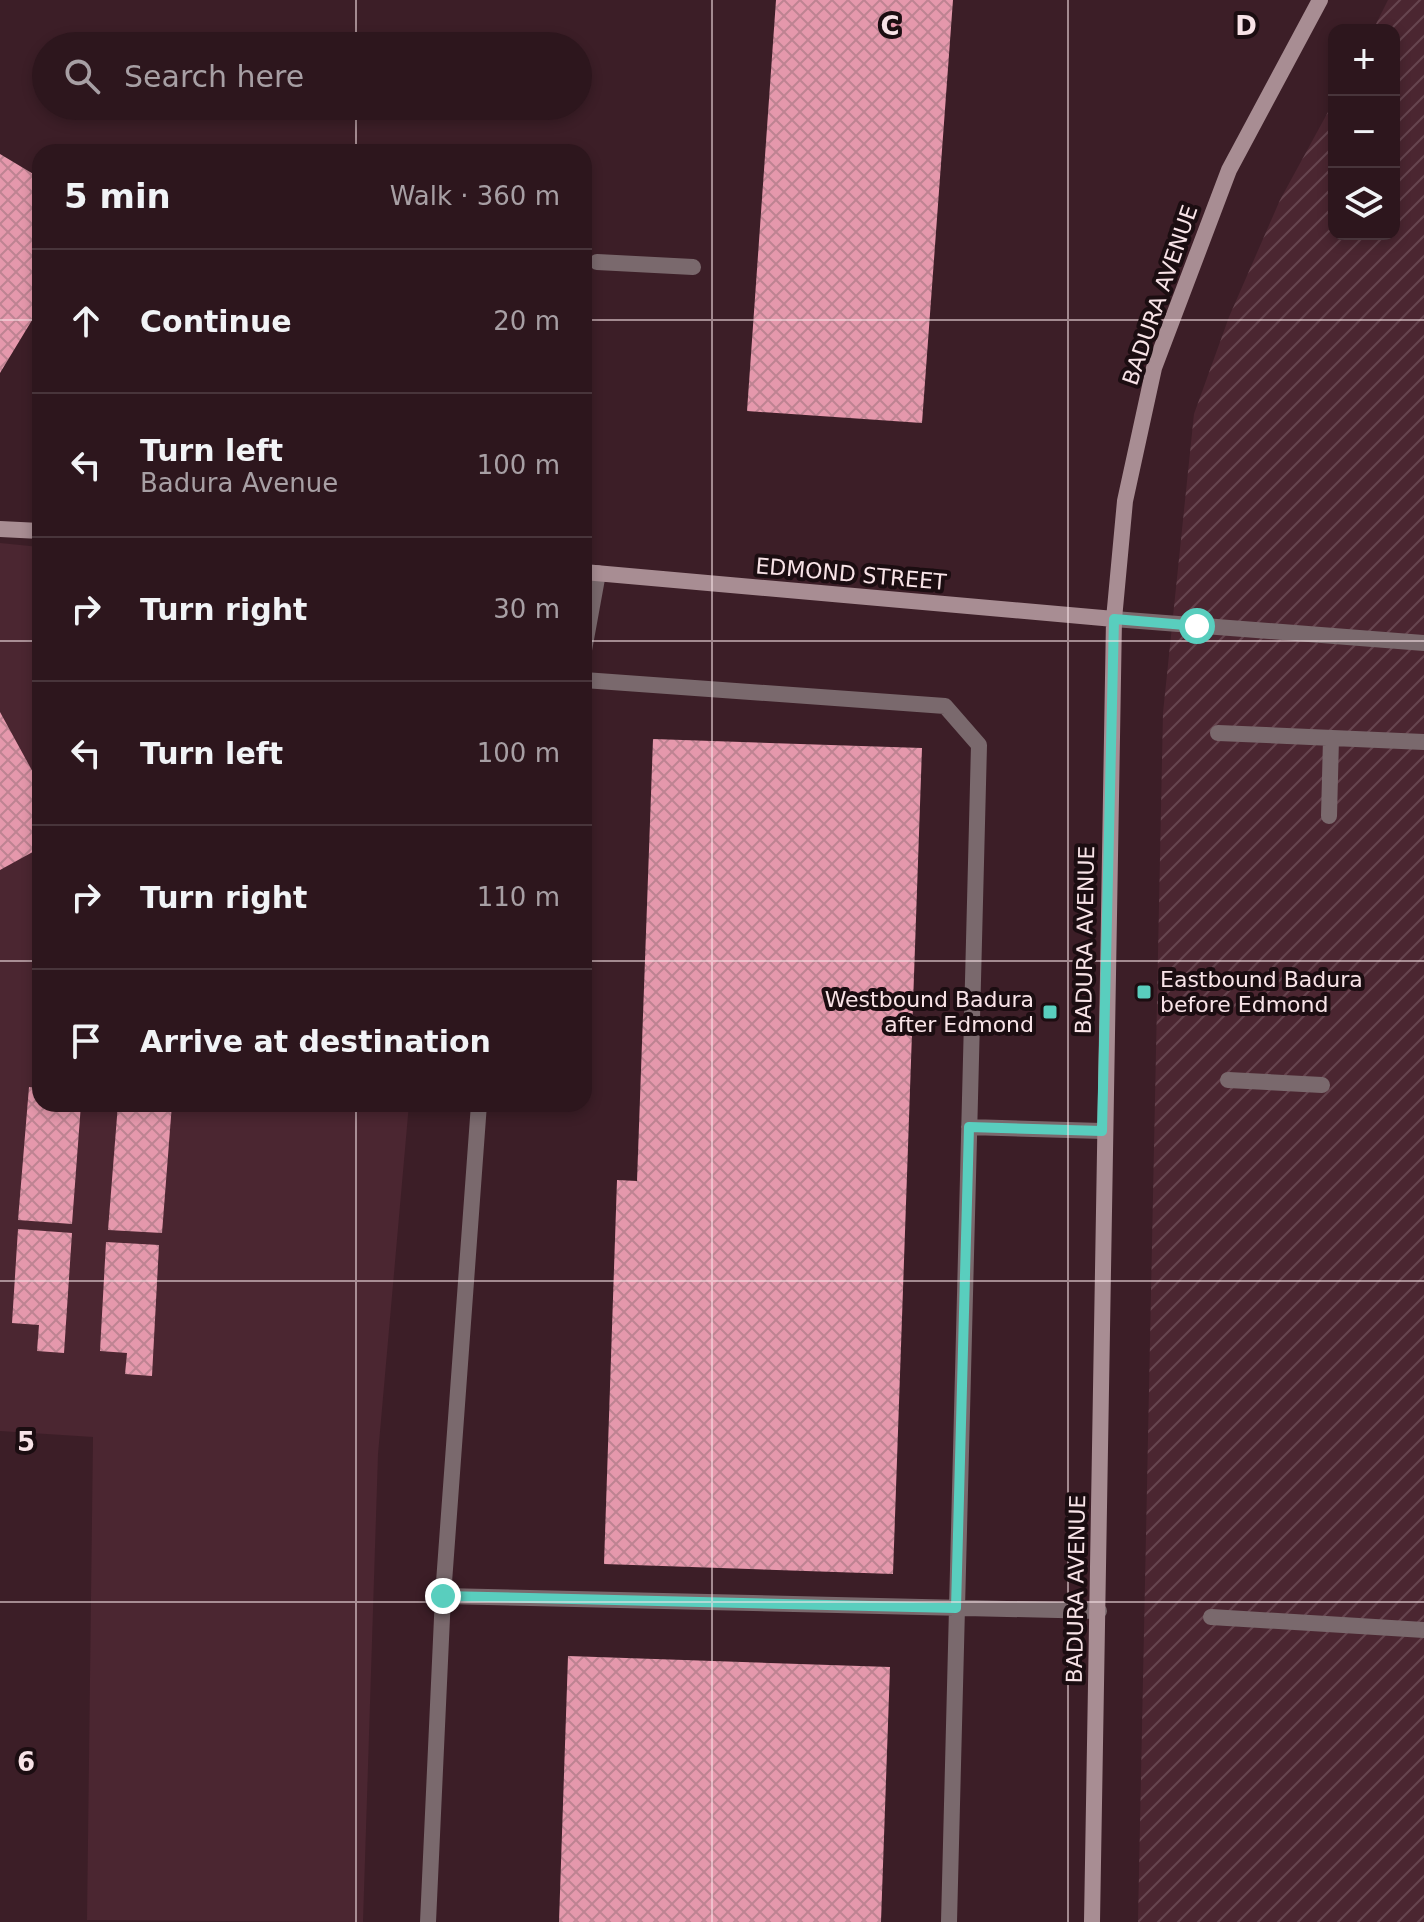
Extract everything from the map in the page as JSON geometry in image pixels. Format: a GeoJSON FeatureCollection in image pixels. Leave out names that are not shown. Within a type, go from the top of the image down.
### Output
{"type":"FeatureCollection","features":[{"type":"Feature","properties":{"kind":"main road","name":"BADURA AVENUE"},"geometry":{"type":"LineString","coordinates":[[1092,1922],[1099,1611],[1102,1131],[1114,619],[1125,501],[1154,368],[1229,170],[1320,0]]}},
{"type":"Feature","properties":{"kind":"main road"},"geometry":{"type":"LineString","coordinates":[[0,529],[32,531]]}},
{"type":"Feature","properties":{"kind":"main road","name":"EDMOND STREET"},"geometry":{"type":"LineString","coordinates":[[592,572],[1114,619]]}},
{"type":"Feature","properties":{"kind":"lane"},"geometry":{"type":"LineString","coordinates":[[597,262],[693,267]]}},
{"type":"Feature","properties":{"kind":"lane"},"geometry":{"type":"LineString","coordinates":[[1114,619],[1424,643]]}},
{"type":"Feature","properties":{"kind":"lane"},"geometry":{"type":"LineString","coordinates":[[592,681],[945,706],[979,745],[950,1922]]}},
{"type":"Feature","properties":{"kind":"lane"},"geometry":{"type":"LineString","coordinates":[[1218,733],[1424,742]]}},
{"type":"Feature","properties":{"kind":"lane"},"geometry":{"type":"LineString","coordinates":[[1329,816],[1331,739]]}},
{"type":"Feature","properties":{"kind":"lane"},"geometry":{"type":"LineString","coordinates":[[1228,1080],[1322,1085]]}},
{"type":"Feature","properties":{"kind":"lane"},"geometry":{"type":"LineString","coordinates":[[428,1922],[443,1596],[478,1112]]}},
{"type":"Feature","properties":{"kind":"lane"},"geometry":{"type":"LineString","coordinates":[[969,1127],[1102,1131]]}},
{"type":"Feature","properties":{"kind":"lane"},"geometry":{"type":"LineString","coordinates":[[443,1596],[1099,1611]]}},
{"type":"Feature","properties":{"kind":"lane"},"geometry":{"type":"LineString","coordinates":[[1211,1617],[1424,1630]]}},
{"type":"Feature","properties":{"kind":"shaded area"},"geometry":{"type":"Polygon","coordinates":[[[1388,0],[1424,0],[1424,1922],[1138,1922],[1163,713],[1194,414],[1229,317],[1280,200],[1328,112],[1328,240],[1400,240],[1400,24],[1376,24],[1388,0]]]}},
{"type":"Feature","properties":{"kind":"shaded area"},"geometry":{"type":"Polygon","coordinates":[[[0,543],[32,546],[32,1112],[408,1112],[378,1454],[363,1922],[87,1920],[93,1437],[0,1431],[0,543]]]}},
{"type":"Feature","properties":{"kind":"building"},"geometry":{"type":"Polygon","coordinates":[[[776,0],[953,0],[922,423],[747,411],[776,0]]]}},
{"type":"Feature","properties":{"kind":"building"},"geometry":{"type":"Polygon","coordinates":[[[0,154],[32,173],[32,320],[0,373],[0,154]]]}},
{"type":"Feature","properties":{"kind":"building"},"geometry":{"type":"Polygon","coordinates":[[[0,712],[32,770],[32,852],[0,870],[0,712]]]}},
{"type":"Feature","properties":{"kind":"building"},"geometry":{"type":"Polygon","coordinates":[[[653,739],[922,748],[893,1574],[604,1564],[617,1180],[637,1181],[653,739]]]}},
{"type":"Feature","properties":{"kind":"building"},"geometry":{"type":"Polygon","coordinates":[[[29,1087],[32,1087],[32,1112],[80,1112],[72,1224],[18,1220],[29,1087]]]}},
{"type":"Feature","properties":{"kind":"building"},"geometry":{"type":"Polygon","coordinates":[[[117,1112],[171,1112],[162,1233],[108,1230],[117,1112]]]}},
{"type":"Feature","properties":{"kind":"building"},"geometry":{"type":"Polygon","coordinates":[[[18,1229],[72,1233],[64,1353],[37,1351],[39,1325],[12,1323],[18,1229]]]}},
{"type":"Feature","properties":{"kind":"building"},"geometry":{"type":"Polygon","coordinates":[[[106,1242],[159,1245],[152,1376],[125,1374],[127,1353],[100,1351],[106,1242]]]}},
{"type":"Feature","properties":{"kind":"building"},"geometry":{"type":"Polygon","coordinates":[[[568,1656],[890,1667],[881,1922],[559,1922],[568,1656]]]}},
{"type":"Feature","properties":{"kind":"place","name":"Eastbound Badura before Edmond"},"geometry":{"type":"Point","coordinates":[1144,992]}},
{"type":"Feature","properties":{"kind":"place","name":"Westbound Badura after Edmond"},"geometry":{"type":"Point","coordinates":[1050,1012]}},
{"type":"Feature","properties":{"kind":"route"},"geometry":{"type":"LineString","coordinates":[[443,1596],[956,1608],[969,1127],[1102,1131],[1114,619],[1197,626]]}}]}
